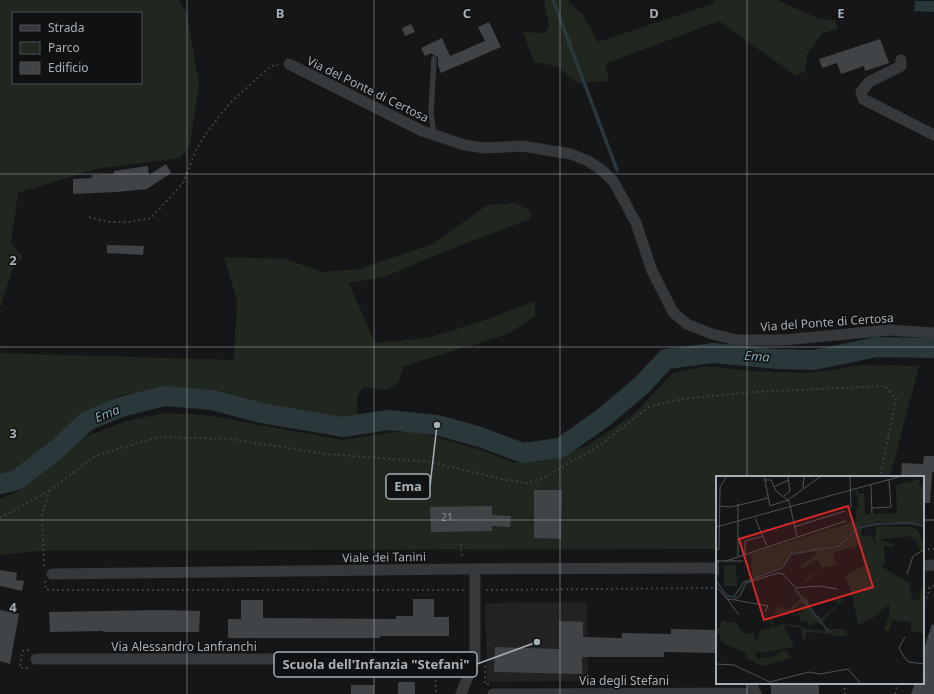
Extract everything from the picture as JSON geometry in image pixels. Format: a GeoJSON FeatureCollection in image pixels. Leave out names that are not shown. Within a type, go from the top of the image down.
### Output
{"type":"FeatureCollection","features":[{"type":"Feature","properties":{"kind":"street"},"geometry":{"type":"LineString","coordinates":[[901,60],[901,66],[870,82],[861,92],[863,99],[934,134]]}},
{"type":"Feature","properties":{"kind":"street","name":"Via del Ponte di Certosa"},"geometry":{"type":"LineString","coordinates":[[289,64],[422,131],[465,145],[484,148],[522,146],[571,154],[588,161],[602,170],[614,182],[636,224],[652,271],[673,312],[687,324],[712,334],[737,340],[782,340],[890,330],[934,333]]}},
{"type":"Feature","properties":{"kind":"street","name":"Viale dei Tanini"},"geometry":{"type":"LineString","coordinates":[[48,574],[716,568]]}},
{"type":"Feature","properties":{"kind":"street"},"geometry":{"type":"LineString","coordinates":[[461,694],[475,659],[475,569]]}},
{"type":"Feature","properties":{"kind":"street","name":"Via Alessandro Lanfranchi"},"geometry":{"type":"LineString","coordinates":[[36,659],[475,659]]}},
{"type":"Feature","properties":{"kind":"street","name":"Via degli Stefani"},"geometry":{"type":"LineString","coordinates":[[493,694],[754,690]]}},
{"type":"Feature","properties":{"kind":"lane"},"geometry":{"type":"LineString","coordinates":[[434,59],[431,113],[434,134]]}},
{"type":"Feature","properties":{"kind":"path"},"geometry":{"type":"LineString","coordinates":[[89,217],[109,222],[130,222],[151,218],[183,183],[196,150],[205,135],[231,102],[271,66],[289,64]]}},
{"type":"Feature","properties":{"kind":"path"},"geometry":{"type":"LineString","coordinates":[[0,518],[49,491],[95,456],[158,437],[232,439],[326,454],[430,462],[501,479],[527,482],[543,478],[599,446],[649,407],[682,399],[752,392],[885,386],[896,399],[880,476]]}},
{"type":"Feature","properties":{"kind":"path"},"geometry":{"type":"LineString","coordinates":[[49,491],[42,516],[48,574],[46,590],[463,590],[466,592]]}},
{"type":"Feature","properties":{"kind":"path"},"geometry":{"type":"LineString","coordinates":[[924,588],[934,586]]}},
{"type":"Feature","properties":{"kind":"path"},"geometry":{"type":"LineString","coordinates":[[485,590],[716,588]]}},
{"type":"Feature","properties":{"kind":"path"},"geometry":{"type":"LineString","coordinates":[[924,605],[930,588]]}},
{"type":"Feature","properties":{"kind":"path"},"geometry":{"type":"LineString","coordinates":[[844,684],[845,694]]}},
{"type":"Feature","properties":{"kind":"path"},"geometry":{"type":"LineString","coordinates":[[895,694],[898,684]]}},
{"type":"Feature","properties":{"kind":"shaded area"},"geometry":{"type":"Polygon","coordinates":[[[915,1],[934,1],[934,12],[914,11],[915,1]]]}},
{"type":"Feature","properties":{"kind":"shaded area"},"geometry":{"type":"Polygon","coordinates":[[[587,602],[588,681],[487,682],[485,603],[587,602]]]}},
{"type":"Feature","properties":{"kind":"green space"},"geometry":{"type":"Polygon","coordinates":[[[0,0],[179,0],[187,14],[199,84],[190,144],[180,158],[96,169],[18,193],[11,243],[23,257],[13,268],[0,308],[0,0]]]}},
{"type":"Feature","properties":{"kind":"green space"},"geometry":{"type":"Polygon","coordinates":[[[544,0],[571,0],[568,2],[582,14],[598,42],[712,4],[716,0],[777,0],[820,19],[835,20],[838,29],[823,33],[807,54],[805,71],[796,76],[719,21],[605,64],[609,81],[577,83],[556,66],[534,62],[523,32],[545,33],[549,25],[544,0]]]}},
{"type":"Feature","properties":{"kind":"green space"},"geometry":{"type":"Polygon","coordinates":[[[516,203],[532,212],[530,219],[446,251],[384,277],[349,283],[375,343],[427,338],[488,319],[535,301],[535,316],[508,334],[404,366],[398,383],[387,390],[364,387],[357,396],[357,415],[338,420],[249,401],[159,388],[118,396],[68,427],[10,474],[0,477],[0,344],[1,353],[234,360],[237,300],[224,257],[285,259],[323,272],[359,269],[433,244],[487,205],[516,203]]]}},
{"type":"Feature","properties":{"kind":"green space"},"geometry":{"type":"Polygon","coordinates":[[[864,365],[919,366],[890,476],[716,476],[716,549],[38,551],[0,555],[0,499],[21,490],[83,438],[126,421],[165,413],[205,415],[343,440],[387,433],[415,431],[484,451],[514,463],[547,461],[587,446],[633,415],[673,373],[706,366],[751,371],[809,373],[864,365]]]}},
{"type":"Feature","properties":{"kind":"building"},"geometry":{"type":"Polygon","coordinates":[[[489,22],[501,47],[441,73],[438,66],[438,57],[432,53],[425,56],[421,48],[442,38],[450,56],[485,41],[478,27],[489,22]]]}},
{"type":"Feature","properties":{"kind":"building"},"geometry":{"type":"Polygon","coordinates":[[[411,24],[415,32],[405,36],[402,28],[411,24]]]}},
{"type":"Feature","properties":{"kind":"building"},"geometry":{"type":"Polygon","coordinates":[[[880,39],[889,63],[865,71],[864,66],[841,74],[837,63],[822,68],[819,59],[880,39]]]}},
{"type":"Feature","properties":{"kind":"building"},"geometry":{"type":"Polygon","coordinates":[[[166,164],[171,173],[147,189],[73,194],[73,179],[92,178],[91,175],[114,174],[114,171],[148,166],[149,175],[166,164]]]}},
{"type":"Feature","properties":{"kind":"building"},"geometry":{"type":"Polygon","coordinates":[[[107,245],[144,246],[143,255],[107,253],[107,245]]]}},
{"type":"Feature","properties":{"kind":"building"},"geometry":{"type":"Polygon","coordinates":[[[924,456],[934,456],[934,472],[932,472],[930,503],[924,503],[924,476],[901,476],[902,463],[923,464],[924,456]]]}},
{"type":"Feature","properties":{"kind":"building"},"geometry":{"type":"Polygon","coordinates":[[[534,490],[562,490],[561,539],[534,538],[534,490]]]}},
{"type":"Feature","properties":{"kind":"building"},"geometry":{"type":"Polygon","coordinates":[[[492,506],[492,515],[511,516],[510,527],[492,526],[492,531],[431,532],[430,507],[492,506]]]}},
{"type":"Feature","properties":{"kind":"building"},"geometry":{"type":"Polygon","coordinates":[[[0,570],[17,573],[16,580],[24,581],[22,591],[0,586],[0,570]]]}},
{"type":"Feature","properties":{"kind":"building"},"geometry":{"type":"Polygon","coordinates":[[[413,599],[434,599],[434,617],[449,617],[449,636],[380,636],[380,638],[228,638],[228,619],[241,619],[241,600],[263,600],[263,618],[396,619],[396,616],[413,616],[413,599]]]}},
{"type":"Feature","properties":{"kind":"building"},"geometry":{"type":"Polygon","coordinates":[[[0,610],[19,614],[10,664],[0,661],[0,610]]]}},
{"type":"Feature","properties":{"kind":"building"},"geometry":{"type":"Polygon","coordinates":[[[161,610],[200,611],[199,632],[50,632],[49,612],[161,610]]]}},
{"type":"Feature","properties":{"kind":"building"},"geometry":{"type":"Polygon","coordinates":[[[559,621],[583,622],[583,637],[622,638],[622,633],[671,634],[671,629],[716,630],[716,653],[664,652],[664,657],[582,657],[582,674],[494,672],[495,647],[559,649],[559,621]]]}},
{"type":"Feature","properties":{"kind":"building"},"geometry":{"type":"Polygon","coordinates":[[[932,624],[934,625],[934,694],[911,694],[915,684],[924,684],[924,649],[932,624]]]}},
{"type":"Feature","properties":{"kind":"building"},"geometry":{"type":"Polygon","coordinates":[[[398,682],[415,682],[415,694],[398,694],[398,682]]]}},
{"type":"Feature","properties":{"kind":"building"},"geometry":{"type":"Polygon","coordinates":[[[771,684],[819,684],[819,694],[771,694],[771,684]]]}},
{"type":"Feature","properties":{"kind":"building"},"geometry":{"type":"Polygon","coordinates":[[[351,685],[374,685],[374,694],[351,694],[351,685]]]}},
{"type":"Feature","properties":{"kind":"waterway"},"geometry":{"type":"LineString","coordinates":[[553,0],[617,170]]}},
{"type":"Feature","properties":{"kind":"waterway","name":"Ema"},"geometry":{"type":"LineString","coordinates":[[0,484],[17,480],[57,449],[87,421],[121,407],[164,396],[212,400],[261,413],[343,427],[388,420],[437,425],[480,437],[523,453],[560,448],[603,418],[642,385],[666,359],[714,353],[778,359],[814,360],[877,347],[934,348]]}},
{"type":"Feature","properties":{"kind":"place","name":"Ema"},"geometry":{"type":"Point","coordinates":[437,425]}},
{"type":"Feature","properties":{"kind":"place","name":"Scuola dell'Infanzia \"Stefani\""},"geometry":{"type":"Point","coordinates":[537,642]}}]}
